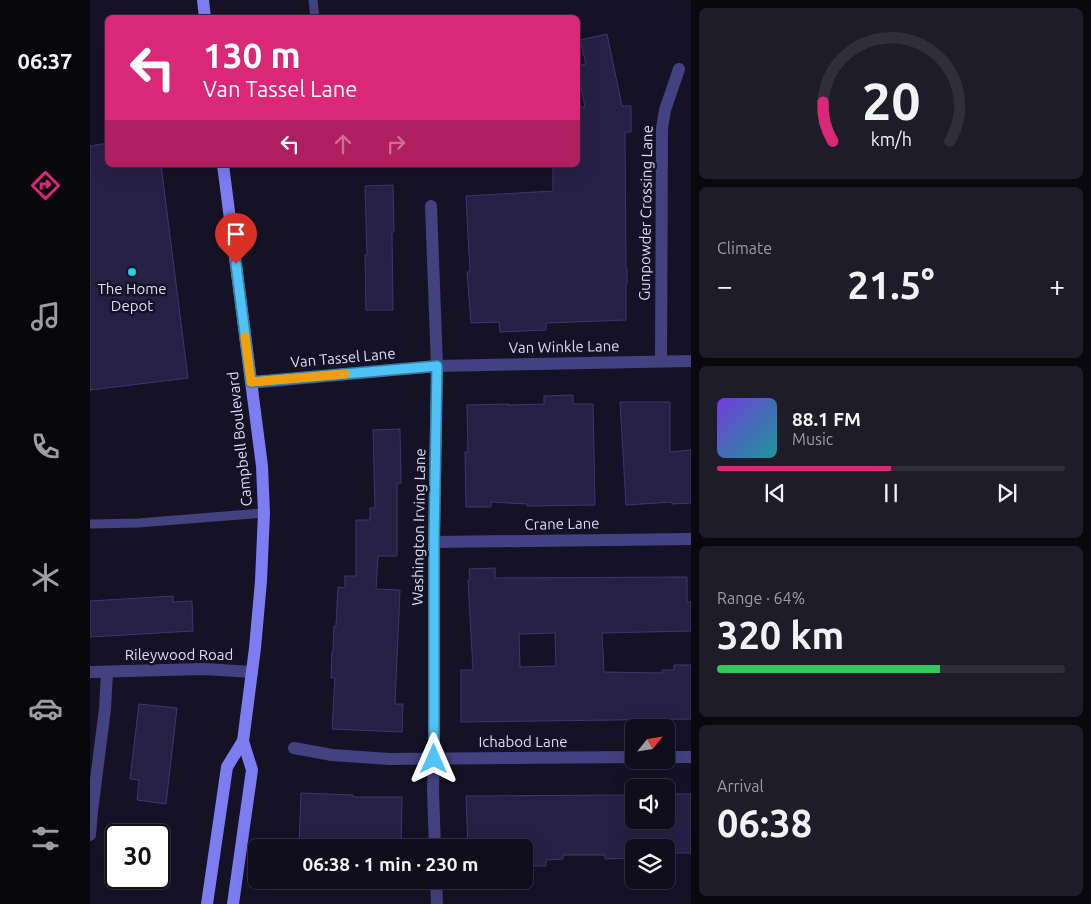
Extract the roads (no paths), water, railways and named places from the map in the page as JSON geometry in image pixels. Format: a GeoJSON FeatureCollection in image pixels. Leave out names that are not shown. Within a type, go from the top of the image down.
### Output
{"type":"FeatureCollection","features":[{"type":"Feature","properties":{"kind":"street"},"geometry":{"type":"LineString","coordinates":[[203,0],[205,15]]}},
{"type":"Feature","properties":{"kind":"street","name":"Gunpowder Crossing Lane"},"geometry":{"type":"LineString","coordinates":[[661,361],[662,128],[665,110],[679,69]]}},
{"type":"Feature","properties":{"kind":"street","name":"Campbell Boulevard"},"geometry":{"type":"LineString","coordinates":[[207,904],[227,768],[243,741],[261,581],[264,513],[262,466],[223,167]]}},
{"type":"Feature","properties":{"kind":"street","name":"Washington Irving Lane"},"geometry":{"type":"LineString","coordinates":[[431,206],[437,366],[434,542],[434,839]]}},
{"type":"Feature","properties":{"kind":"street","name":"Van Winkle Lane"},"geometry":{"type":"LineString","coordinates":[[437,366],[691,361]]}},
{"type":"Feature","properties":{"kind":"street","name":"Van Tassel Lane"},"geometry":{"type":"LineString","coordinates":[[251,382],[437,366]]}},
{"type":"Feature","properties":{"kind":"street","name":"Crane Lane"},"geometry":{"type":"LineString","coordinates":[[434,542],[691,540]]}},
{"type":"Feature","properties":{"kind":"street","name":"Rileywood Road"},"geometry":{"type":"LineString","coordinates":[[90,672],[204,669],[252,672]]}},
{"type":"Feature","properties":{"kind":"street","name":"Rileywood Road"},"geometry":{"type":"LineString","coordinates":[[90,836],[105,709],[107,672]]}},
{"type":"Feature","properties":{"kind":"street","name":"Campbell Boulevard"},"geometry":{"type":"LineString","coordinates":[[233,904],[252,770],[243,741]]}},
{"type":"Feature","properties":{"kind":"street","name":"Ichabod Lane"},"geometry":{"type":"LineString","coordinates":[[294,748],[332,755],[389,759],[625,757]]}},
{"type":"Feature","properties":{"kind":"street"},"geometry":{"type":"LineString","coordinates":[[675,757],[691,757]]}},
{"type":"Feature","properties":{"kind":"street"},"geometry":{"type":"LineString","coordinates":[[436,889],[436,904]]}},
{"type":"Feature","properties":{"kind":"lane"},"geometry":{"type":"LineString","coordinates":[[314,0],[315,15]]}},
{"type":"Feature","properties":{"kind":"lane"},"geometry":{"type":"LineString","coordinates":[[90,524],[138,523],[264,513]]}},
{"type":"Feature","properties":{"kind":"place","name":"The Home Depot"},"geometry":{"type":"Point","coordinates":[132,272]}}]}
